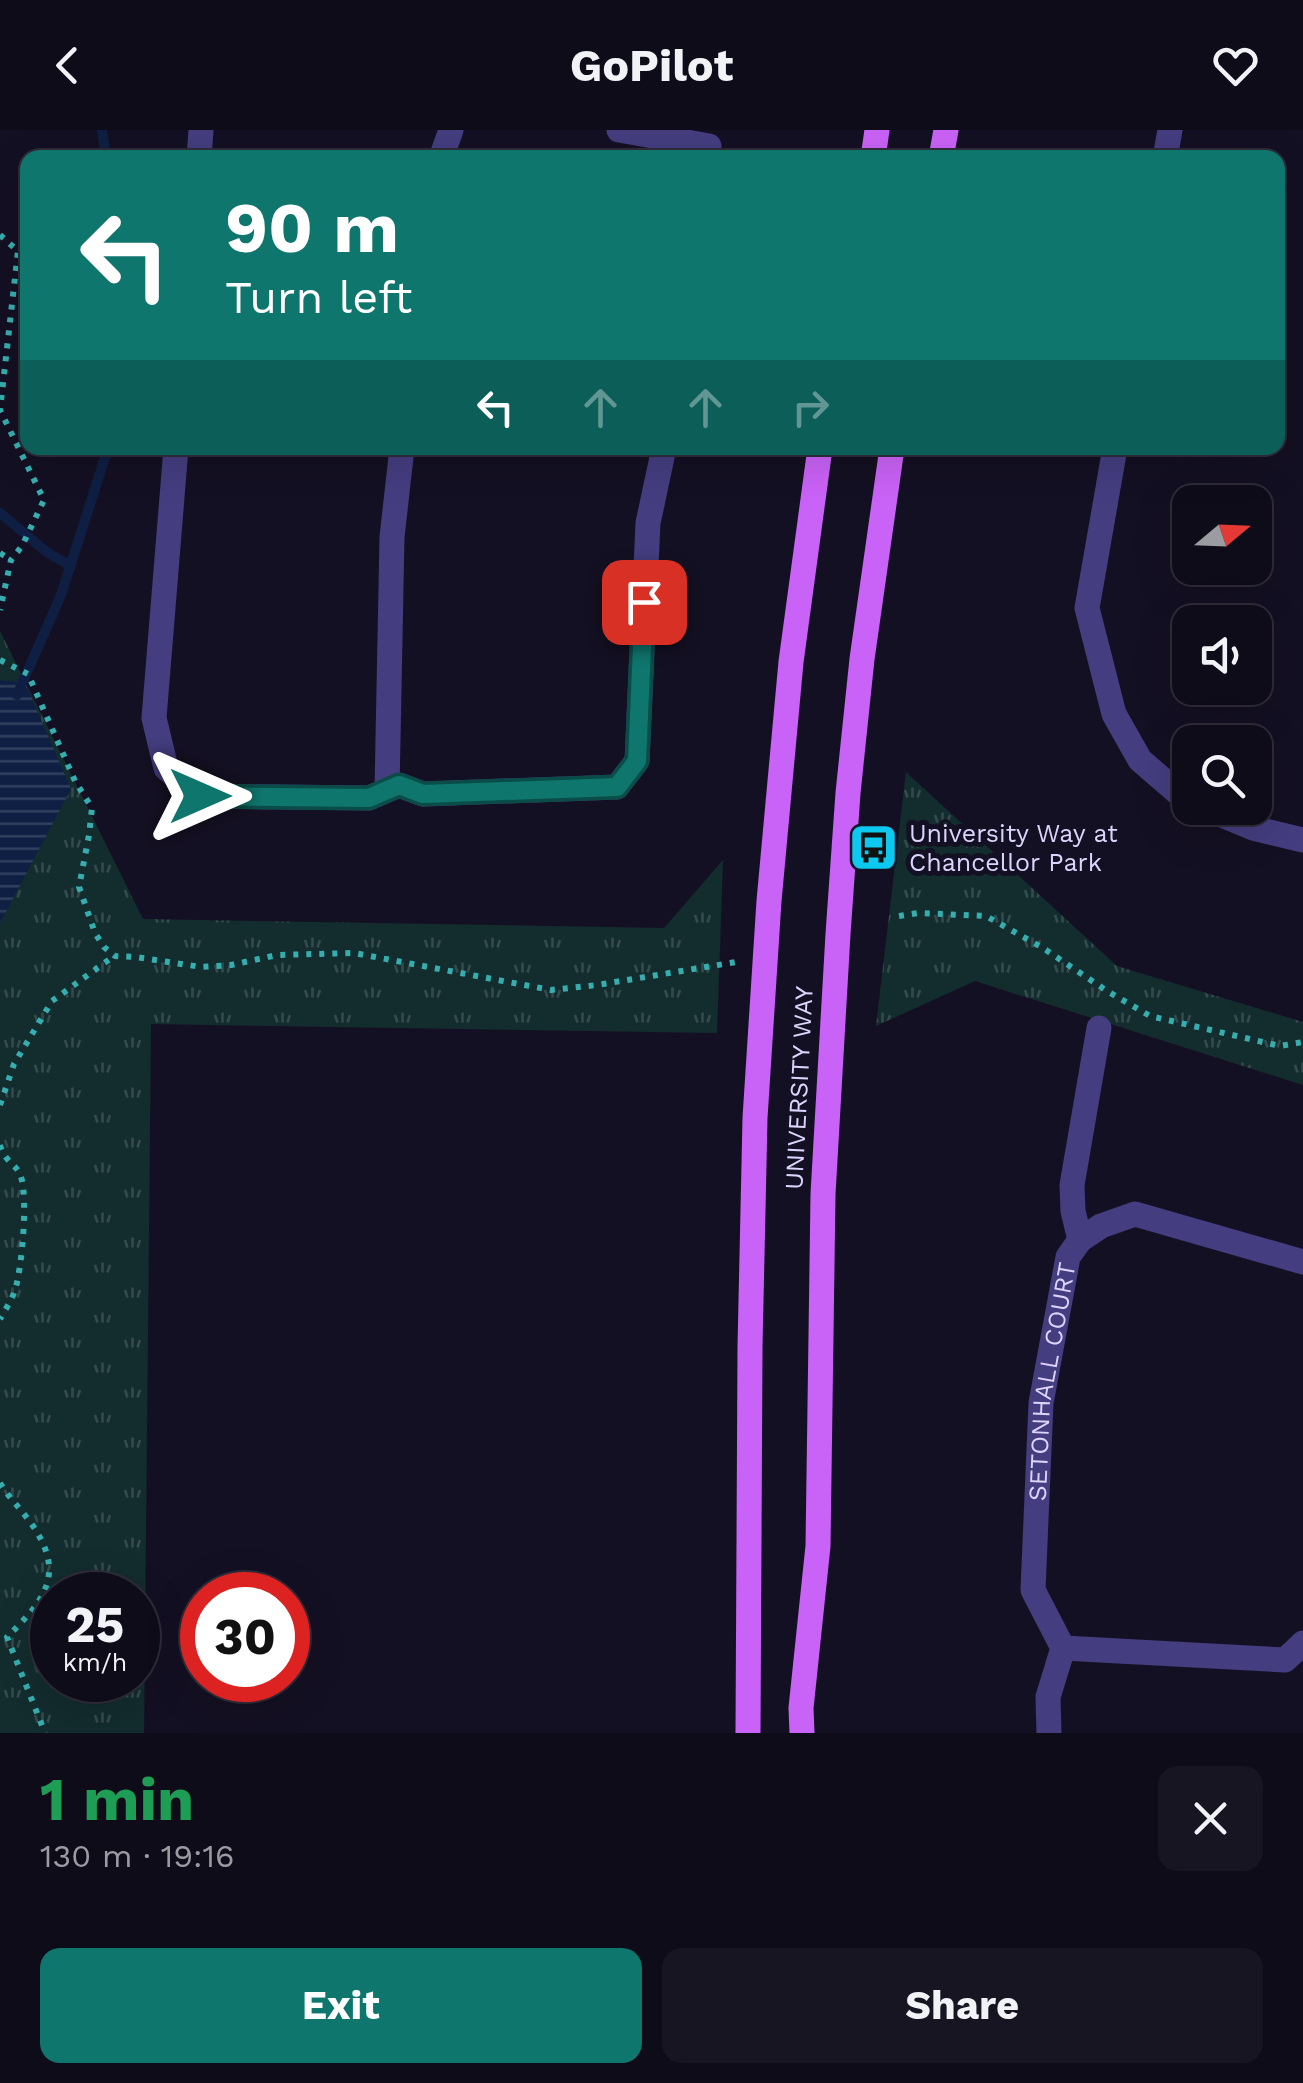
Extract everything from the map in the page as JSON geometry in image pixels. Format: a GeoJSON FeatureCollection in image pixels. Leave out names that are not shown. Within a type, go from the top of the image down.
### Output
{"type":"FeatureCollection","features":[{"type":"Feature","properties":{"kind":"main road","name":"UNIVERSITY WAY"},"geometry":{"type":"LineString","coordinates":[[748,1733],[756,1099],[791,662],[819,455]]}},
{"type":"Feature","properties":{"kind":"main road","name":"UNIVERSITY WAY"},"geometry":{"type":"LineString","coordinates":[[802,1733],[801,1708],[818,1546],[823,1194],[838,934],[860,678],[891,455]]}},
{"type":"Feature","properties":{"kind":"street"},"geometry":{"type":"LineString","coordinates":[[619,130],[709,144]]}},
{"type":"Feature","properties":{"kind":"street"},"geometry":{"type":"LineString","coordinates":[[175,455],[154,718],[166,768],[200,796],[369,798],[399,785],[423,794],[617,787],[637,761],[648,523],[663,455]]}},
{"type":"Feature","properties":{"kind":"street"},"geometry":{"type":"LineString","coordinates":[[388,790],[392,537],[401,455]]}},
{"type":"Feature","properties":{"kind":"street"},"geometry":{"type":"LineString","coordinates":[[1114,455],[1087,608],[1114,714],[1140,760],[1172,788]]}},
{"type":"Feature","properties":{"kind":"street"},"geometry":{"type":"LineString","coordinates":[[1246,825],[1303,840]]}},
{"type":"Feature","properties":{"kind":"street","name":"SETONHALL COURT"},"geometry":{"type":"LineString","coordinates":[[1063,1648],[1033,1590],[1040,1403],[1068,1257],[1080,1240],[1072,1185],[1099,1028]]}},
{"type":"Feature","properties":{"kind":"street"},"geometry":{"type":"LineString","coordinates":[[1080,1240],[1100,1226],[1135,1214],[1303,1262]]}},
{"type":"Feature","properties":{"kind":"street"},"geometry":{"type":"LineString","coordinates":[[1049,1733],[1048,1697],[1063,1648],[1284,1660],[1303,1644]]}},
{"type":"Feature","properties":{"kind":"path"},"geometry":{"type":"LineString","coordinates":[[0,234],[18,251],[0,410],[20,451]]}},
{"type":"Feature","properties":{"kind":"path"},"geometry":{"type":"LineString","coordinates":[[0,610],[11,560],[44,500],[22,455]]}},
{"type":"Feature","properties":{"kind":"path"},"geometry":{"type":"LineString","coordinates":[[0,553],[11,560]]}},
{"type":"Feature","properties":{"kind":"path"},"geometry":{"type":"LineString","coordinates":[[0,660],[28,674],[75,781],[92,808],[78,888],[104,948],[115,956],[200,967],[277,955],[354,953],[551,990],[736,962]]}},
{"type":"Feature","properties":{"kind":"path"},"geometry":{"type":"LineString","coordinates":[[899,916],[986,916],[1150,1016],[1280,1046],[1303,1042]]}},
{"type":"Feature","properties":{"kind":"path"},"geometry":{"type":"LineString","coordinates":[[0,1105],[14,1064],[52,1001],[115,956]]}},
{"type":"Feature","properties":{"kind":"path"},"geometry":{"type":"LineString","coordinates":[[0,1145],[4,1158],[21,1173],[24,1194],[15,1291],[0,1319]]}},
{"type":"Feature","properties":{"kind":"path"},"geometry":{"type":"LineString","coordinates":[[0,1483],[38,1532],[49,1566],[48,1583],[38,1606],[0,1644]]}},
{"type":"Feature","properties":{"kind":"path"},"geometry":{"type":"LineString","coordinates":[[7,1638],[45,1733]]}},
{"type":"Feature","properties":{"kind":"green space"},"geometry":{"type":"Polygon","coordinates":[[[0,631],[143,919],[664,928],[723,860],[717,1033],[151,1024],[146,1572],[30,1572],[30,1702],[144,1702],[144,1733],[0,1733],[0,631]]]}},
{"type":"Feature","properties":{"kind":"green space"},"geometry":{"type":"Polygon","coordinates":[[[906,772],[1117,966],[1303,1022],[1303,1085],[975,981],[876,1026],[906,772]]]}},
{"type":"Feature","properties":{"kind":"water"},"geometry":{"type":"Polygon","coordinates":[[[0,680],[25,683],[71,789],[0,923],[0,680]]]}},
{"type":"Feature","properties":{"kind":"waterway"},"geometry":{"type":"LineString","coordinates":[[102,130],[105,150]]}},
{"type":"Feature","properties":{"kind":"waterway"},"geometry":{"type":"LineString","coordinates":[[17,695],[61,595],[106,455]]}},
{"type":"Feature","properties":{"kind":"waterway"},"geometry":{"type":"LineString","coordinates":[[0,513],[48,553],[71,566]]}},
{"type":"Feature","properties":{"kind":"place","name":"University Way at Chancellor Park"},"geometry":{"type":"Point","coordinates":[874,847]}},
{"type":"Feature","properties":{"kind":"route"},"geometry":{"type":"LineString","coordinates":[[200,796],[369,798],[399,785],[423,794],[617,787],[637,761],[644,602]]}}]}
